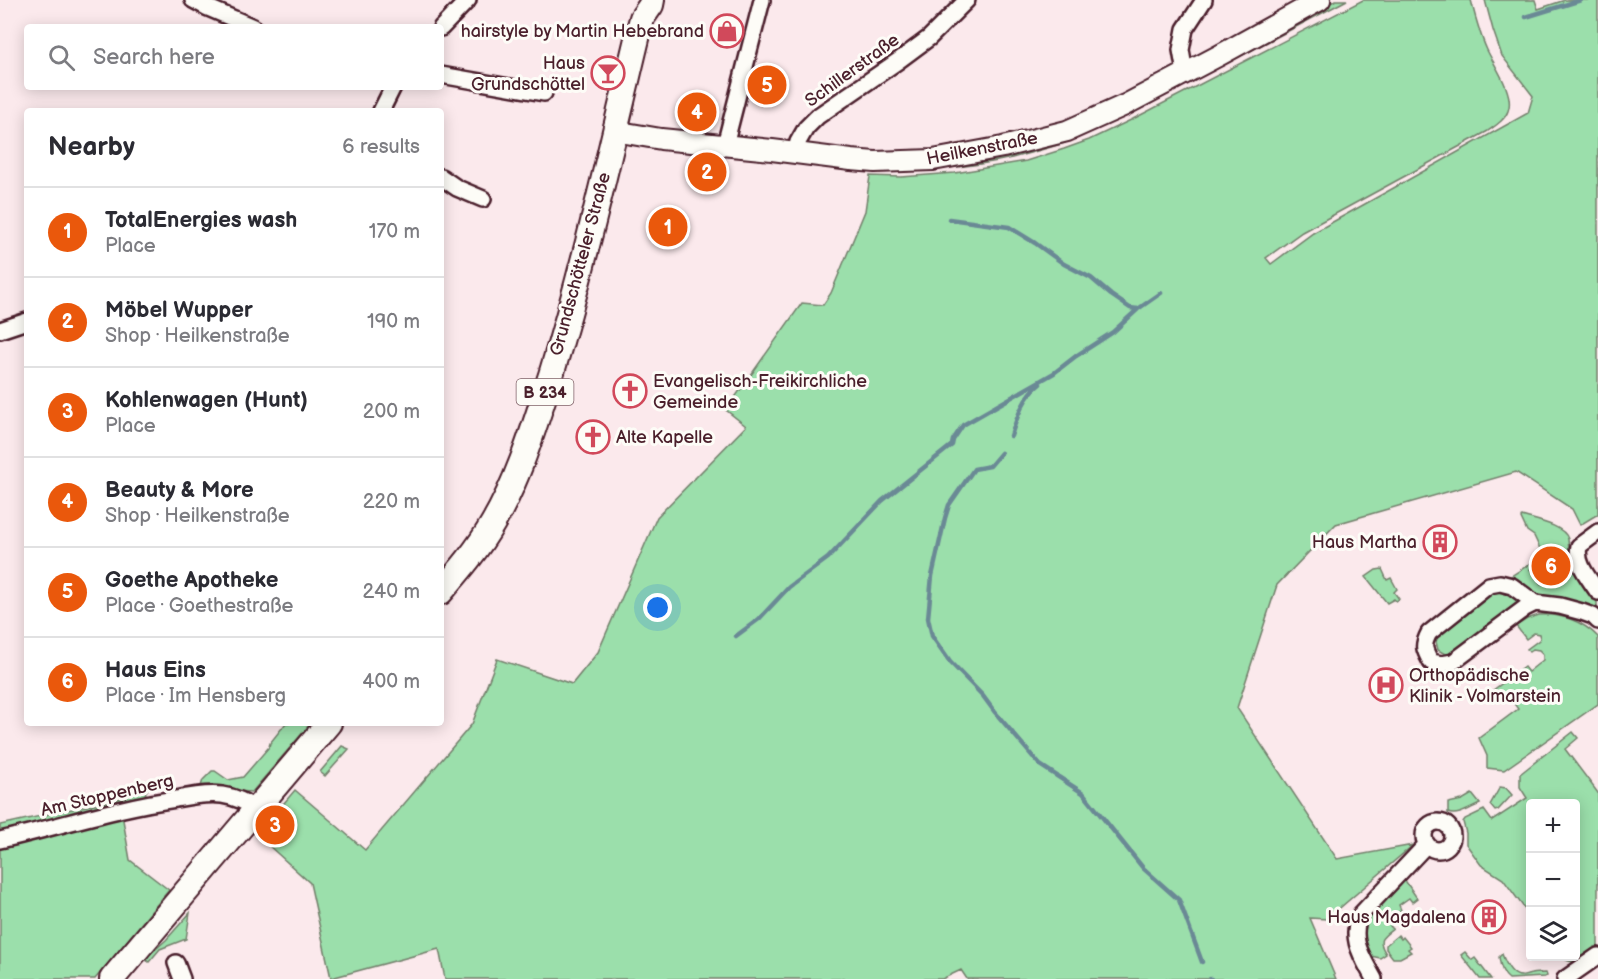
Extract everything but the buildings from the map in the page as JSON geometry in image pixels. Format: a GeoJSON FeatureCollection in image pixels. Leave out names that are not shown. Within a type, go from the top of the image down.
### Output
{"type":"FeatureCollection","features":[{"type":"Feature","properties":{"kind":"main road","name":"Grundschötteler Straße"},"geometry":{"type":"LineString","coordinates":[[444,589],[473,555],[494,522],[535,424],[581,269],[645,6]]}},
{"type":"Feature","properties":{"kind":"main road"},"geometry":{"type":"LineString","coordinates":[[112,979],[326,726]]}},
{"type":"Feature","properties":{"kind":"street"},"geometry":{"type":"LineString","coordinates":[[193,0],[246,24]]}},
{"type":"Feature","properties":{"kind":"street"},"geometry":{"type":"LineString","coordinates":[[444,25],[468,0]]}},
{"type":"Feature","properties":{"kind":"street"},"geometry":{"type":"LineString","coordinates":[[724,145],[762,0]]}},
{"type":"Feature","properties":{"kind":"street","name":"Schillerstraße"},"geometry":{"type":"LineString","coordinates":[[795,153],[806,128],[818,116],[929,38],[967,0]]}},
{"type":"Feature","properties":{"kind":"street"},"geometry":{"type":"LineString","coordinates":[[1185,73],[1181,50],[1185,28],[1204,0]]}},
{"type":"Feature","properties":{"kind":"street","name":"Heilkenstraße"},"geometry":{"type":"LineString","coordinates":[[615,131],[661,139],[859,161],[933,160],[1003,147],[1067,130],[1125,105],[1320,0]]}},
{"type":"Feature","properties":{"kind":"street"},"geometry":{"type":"LineString","coordinates":[[444,76],[544,93]]}},
{"type":"Feature","properties":{"kind":"street"},"geometry":{"type":"LineString","coordinates":[[382,108],[392,90]]}},
{"type":"Feature","properties":{"kind":"street"},"geometry":{"type":"LineString","coordinates":[[444,179],[457,188],[483,199]]}},
{"type":"Feature","properties":{"kind":"street"},"geometry":{"type":"LineString","coordinates":[[0,330],[24,322]]}},
{"type":"Feature","properties":{"kind":"street"},"geometry":{"type":"LineString","coordinates":[[1598,532],[1579,546],[1577,554],[1579,562],[1598,592]]}},
{"type":"Feature","properties":{"kind":"street"},"geometry":{"type":"LineString","coordinates":[[1535,603],[1453,662],[1442,664],[1431,662],[1425,651],[1424,642],[1429,633],[1489,585],[1500,583],[1512,586],[1535,603],[1582,612],[1593,616],[1598,621]]}},
{"type":"Feature","properties":{"kind":"street","name":"Am Stoppenberg"},"geometry":{"type":"LineString","coordinates":[[0,840],[151,802],[206,795],[232,797],[256,809]]}},
{"type":"Feature","properties":{"kind":"street"},"geometry":{"type":"LineString","coordinates":[[1374,979],[1357,945],[1355,937],[1357,921],[1427,844]]}},
{"type":"Feature","properties":{"kind":"street"},"geometry":{"type":"LineString","coordinates":[[1565,979],[1598,956]]}},
{"type":"Feature","properties":{"kind":"street"},"geometry":{"type":"LineString","coordinates":[[176,963],[182,979]]}},
{"type":"Feature","properties":{"kind":"green space"},"geometry":{"type":"Polygon","coordinates":[[[1336,0],[1347,0],[1228,63],[1226,59],[1336,0]]]}},
{"type":"Feature","properties":{"kind":"green space"},"geometry":{"type":"Polygon","coordinates":[[[1363,0],[1471,0],[1484,44],[1509,96],[1507,114],[1488,131],[1302,232],[1266,258],[1271,264],[1313,233],[1528,113],[1533,96],[1502,56],[1485,0],[1535,0],[1538,9],[1565,0],[1598,0],[1598,514],[1580,525],[1572,509],[1516,472],[1336,524],[1277,585],[1237,708],[1337,859],[1413,845],[1327,919],[1310,918],[1336,979],[967,979],[961,970],[942,979],[445,979],[439,949],[331,978],[310,883],[257,835],[295,790],[365,850],[472,724],[497,659],[572,684],[598,652],[657,517],[746,426],[726,410],[802,303],[823,305],[831,293],[865,211],[870,176],[901,177],[955,173],[1026,161],[1064,149],[1133,119],[1363,0]]]}},
{"type":"Feature","properties":{"kind":"green space"},"geometry":{"type":"Polygon","coordinates":[[[1067,141],[1012,158],[979,164],[879,172],[881,168],[1067,141]]]}},
{"type":"Feature","properties":{"kind":"green space"},"geometry":{"type":"Polygon","coordinates":[[[1522,516],[1561,530],[1568,539],[1572,562],[1568,565],[1554,547],[1543,555],[1534,536],[1527,531],[1522,516]]]}},
{"type":"Feature","properties":{"kind":"green space"},"geometry":{"type":"Polygon","coordinates":[[[1536,560],[1538,562],[1530,569],[1541,584],[1557,583],[1574,565],[1597,601],[1597,608],[1537,598],[1508,578],[1536,560]]]}},
{"type":"Feature","properties":{"kind":"green space"},"geometry":{"type":"Polygon","coordinates":[[[1382,569],[1387,580],[1391,578],[1397,589],[1394,592],[1399,599],[1396,601],[1394,599],[1387,603],[1366,577],[1382,569]]]}},
{"type":"Feature","properties":{"kind":"green space"},"geometry":{"type":"Polygon","coordinates":[[[1497,591],[1508,593],[1521,603],[1450,655],[1438,650],[1436,642],[1438,635],[1490,593],[1497,591]]]}},
{"type":"Feature","properties":{"kind":"green space"},"geometry":{"type":"Polygon","coordinates":[[[1539,615],[1555,615],[1571,619],[1598,637],[1598,704],[1504,770],[1487,768],[1487,756],[1479,738],[1518,709],[1507,694],[1498,700],[1492,691],[1524,667],[1528,672],[1543,660],[1543,654],[1539,650],[1533,649],[1529,652],[1527,649],[1539,640],[1539,634],[1534,633],[1526,639],[1516,626],[1539,615]]]}},
{"type":"Feature","properties":{"kind":"green space"},"geometry":{"type":"Polygon","coordinates":[[[284,726],[308,726],[252,792],[200,789],[203,780],[212,771],[228,780],[243,777],[284,726]]]}},
{"type":"Feature","properties":{"kind":"green space"},"geometry":{"type":"Polygon","coordinates":[[[1573,732],[1578,738],[1565,749],[1598,793],[1598,948],[1580,960],[1580,799],[1526,799],[1526,911],[1503,879],[1481,865],[1466,844],[1463,822],[1465,819],[1484,810],[1492,821],[1527,798],[1520,787],[1520,774],[1573,732]]]}},
{"type":"Feature","properties":{"kind":"green space"},"geometry":{"type":"Polygon","coordinates":[[[342,746],[349,749],[325,776],[320,772],[342,746]]]}},
{"type":"Feature","properties":{"kind":"green space"},"geometry":{"type":"Polygon","coordinates":[[[150,780],[153,782],[145,793],[153,800],[0,837],[0,825],[117,799],[150,780]]]}},
{"type":"Feature","properties":{"kind":"green space"},"geometry":{"type":"Polygon","coordinates":[[[1500,787],[1506,788],[1512,795],[1495,811],[1490,805],[1500,787]]]}},
{"type":"Feature","properties":{"kind":"green space"},"geometry":{"type":"Polygon","coordinates":[[[1472,794],[1480,804],[1460,813],[1448,813],[1448,803],[1462,800],[1472,794]]]}},
{"type":"Feature","properties":{"kind":"green space"},"geometry":{"type":"Polygon","coordinates":[[[122,814],[130,860],[169,890],[95,979],[0,979],[0,843],[122,814]]]}},
{"type":"Feature","properties":{"kind":"green space"},"geometry":{"type":"Polygon","coordinates":[[[1404,879],[1417,898],[1412,902],[1409,898],[1399,905],[1401,910],[1389,919],[1393,929],[1383,937],[1381,942],[1386,954],[1380,958],[1371,956],[1362,936],[1365,919],[1404,879]]]}},
{"type":"Feature","properties":{"kind":"green space"},"geometry":{"type":"Polygon","coordinates":[[[190,913],[186,939],[160,949],[149,962],[146,960],[149,955],[190,913]]]}},
{"type":"Feature","properties":{"kind":"green space"},"geometry":{"type":"Polygon","coordinates":[[[1398,935],[1401,939],[1403,937],[1411,947],[1408,949],[1411,952],[1400,958],[1393,958],[1386,949],[1386,945],[1398,935]]]}},
{"type":"Feature","properties":{"kind":"green space"},"geometry":{"type":"Polygon","coordinates":[[[1465,952],[1472,960],[1475,958],[1491,979],[1480,979],[1461,955],[1465,952]]]}},
{"type":"Feature","properties":{"kind":"green space"},"geometry":{"type":"Polygon","coordinates":[[[1502,954],[1514,974],[1523,976],[1546,973],[1547,976],[1509,979],[1501,966],[1499,957],[1502,954]]]}},
{"type":"Feature","properties":{"kind":"waterway"},"geometry":{"type":"LineString","coordinates":[[1526,17],[1581,0]]}},
{"type":"Feature","properties":{"kind":"waterway"},"geometry":{"type":"LineString","coordinates":[[949,219],[1009,227],[1064,264],[1091,278],[1130,308],[1138,309]]}},
{"type":"Feature","properties":{"kind":"waterway"},"geometry":{"type":"LineString","coordinates":[[1054,373],[1113,332],[1138,309],[1161,293]]}},
{"type":"Feature","properties":{"kind":"waterway"},"geometry":{"type":"LineString","coordinates":[[736,636],[759,619],[789,587],[828,558],[882,501],[952,445],[963,425],[1054,373]]}},
{"type":"Feature","properties":{"kind":"waterway"},"geometry":{"type":"LineString","coordinates":[[1011,436],[1025,401],[1040,384]]}},
{"type":"Feature","properties":{"kind":"waterway"},"geometry":{"type":"LineString","coordinates":[[1001,453],[990,466],[974,469],[949,505],[932,576],[928,618],[932,636],[950,662],[983,696],[1040,765],[1083,793],[1143,868],[1179,900],[1202,962]]}},
{"type":"Feature","properties":{"kind":"place","name":"hairstyle by Martin Hebebrand"},"geometry":{"type":"Point","coordinates":[727,31]}},
{"type":"Feature","properties":{"kind":"place","name":"Haus Grundschöttel"},"geometry":{"type":"Point","coordinates":[608,73]}},
{"type":"Feature","properties":{"kind":"place","name":"Goethe Apotheke"},"geometry":{"type":"Point","coordinates":[767,85]}},
{"type":"Feature","properties":{"kind":"place","name":"Beauty & More"},"geometry":{"type":"Point","coordinates":[697,112]}},
{"type":"Feature","properties":{"kind":"place","name":"Möbel Wupper"},"geometry":{"type":"Point","coordinates":[707,172]}},
{"type":"Feature","properties":{"kind":"place","name":"TotalEnergies wash"},"geometry":{"type":"Point","coordinates":[668,227]}},
{"type":"Feature","properties":{"kind":"place","name":"Evangelisch-Freikirchliche Gemeinde"},"geometry":{"type":"Point","coordinates":[630,391]}},
{"type":"Feature","properties":{"kind":"place","name":"Alte Kapelle"},"geometry":{"type":"Point","coordinates":[593,437]}},
{"type":"Feature","properties":{"kind":"place","name":"Haus Martha"},"geometry":{"type":"Point","coordinates":[1440,542]}},
{"type":"Feature","properties":{"kind":"place","name":"Haus Eins"},"geometry":{"type":"Point","coordinates":[1551,566]}},
{"type":"Feature","properties":{"kind":"place","name":"Orthopädische Klinik - Volmarstein"},"geometry":{"type":"Point","coordinates":[1386,685]}},
{"type":"Feature","properties":{"kind":"place","name":"Kohlenwagen (Hunt)"},"geometry":{"type":"Point","coordinates":[275,825]}},
{"type":"Feature","properties":{"kind":"place","name":"Haus Magdalena"},"geometry":{"type":"Point","coordinates":[1489,917]}}]}
